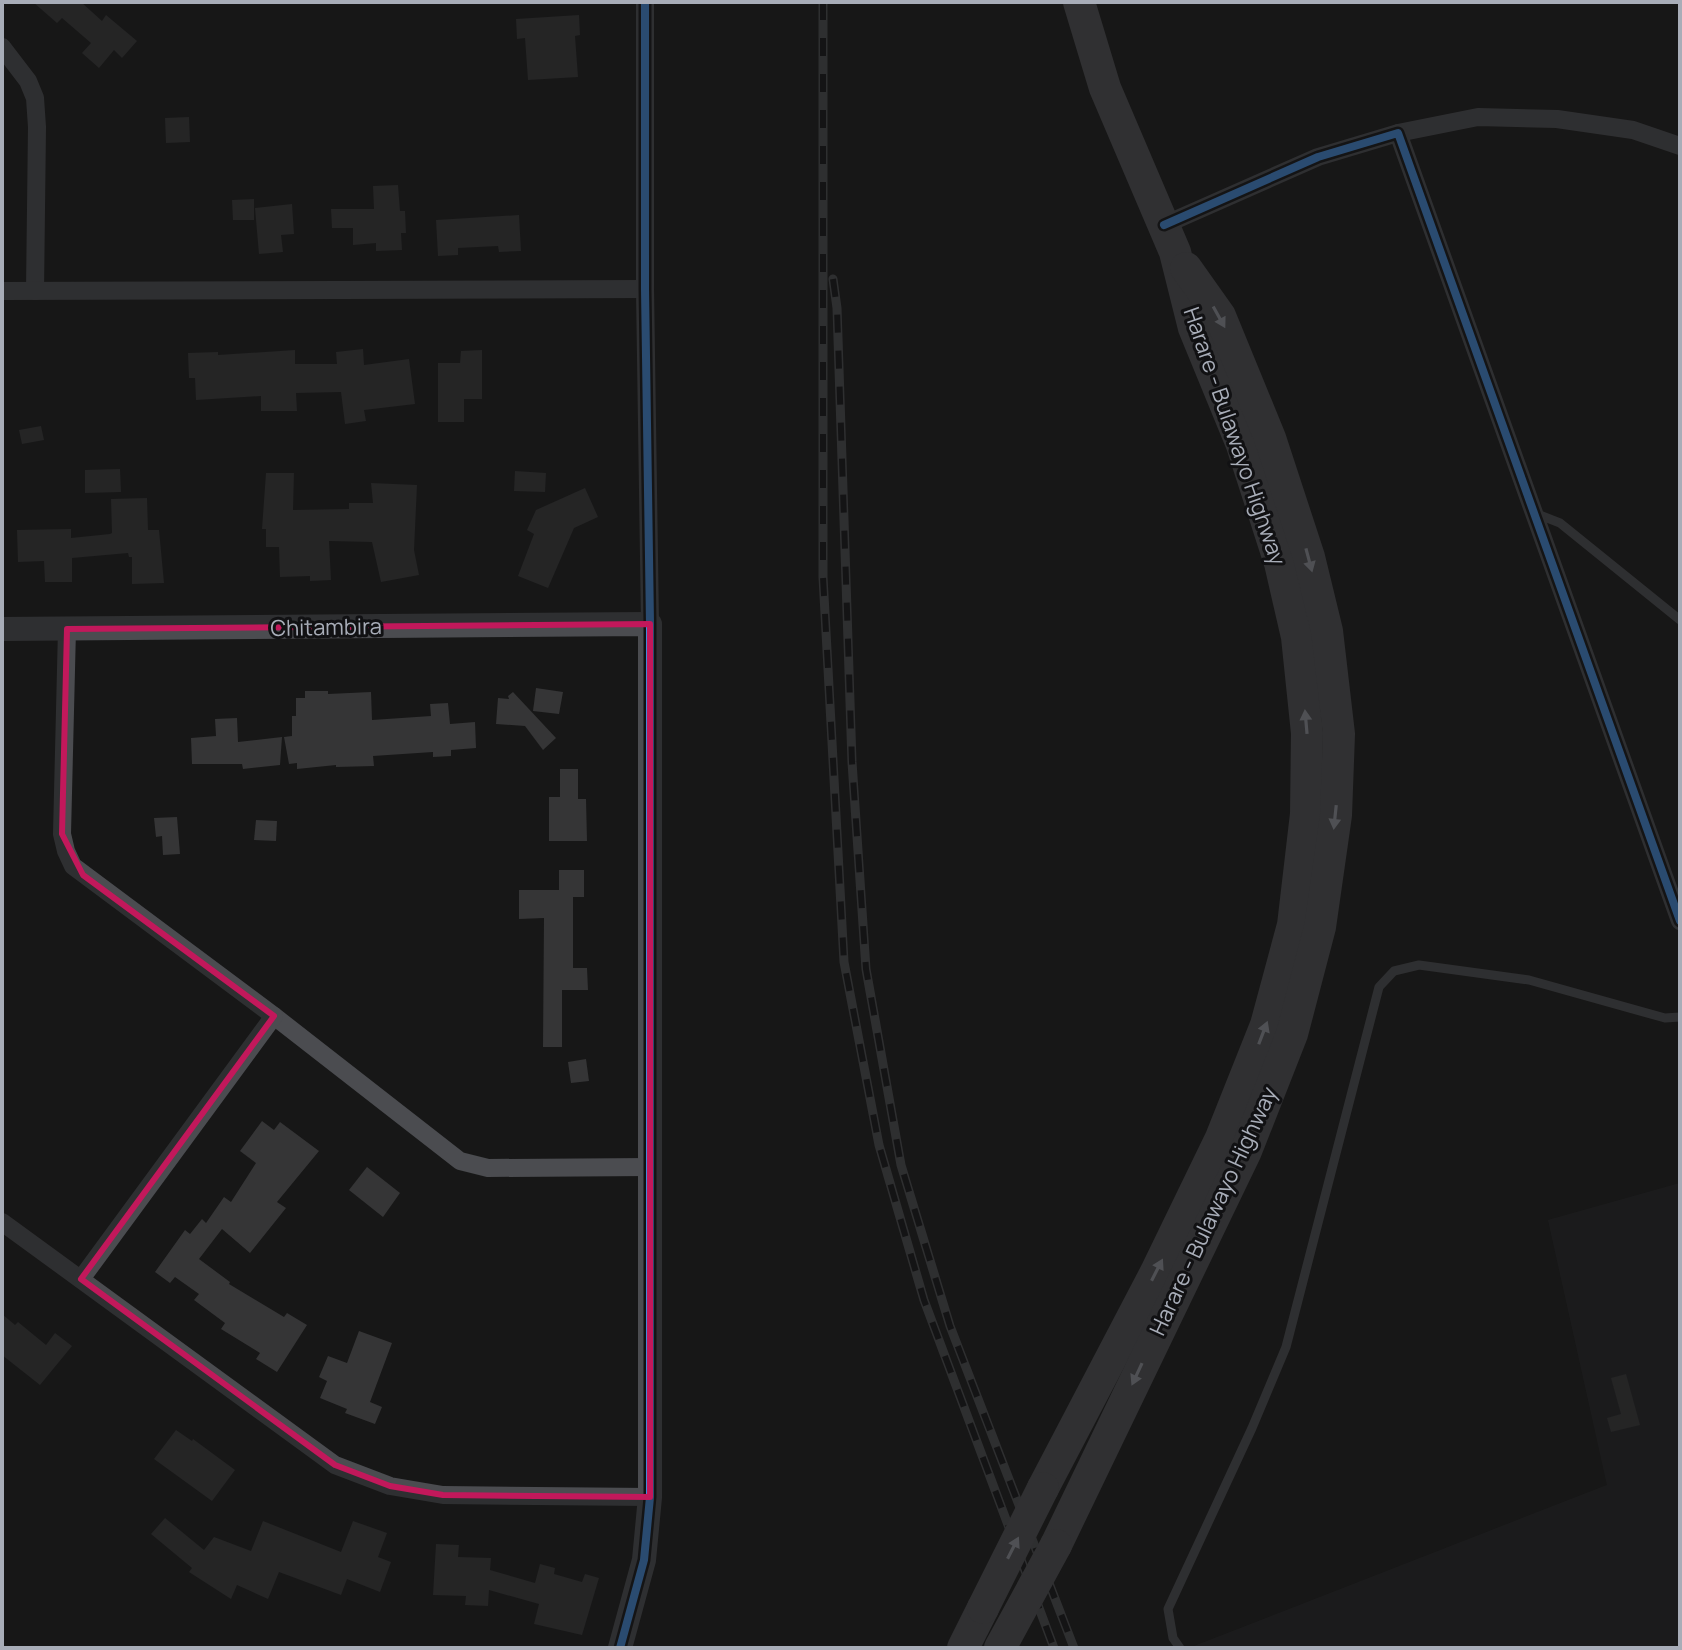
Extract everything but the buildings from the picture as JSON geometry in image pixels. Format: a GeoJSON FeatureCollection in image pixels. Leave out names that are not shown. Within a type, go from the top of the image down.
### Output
{"type":"FeatureCollection","features":[{"type":"Feature","properties":{"kind":"highway","name":"Harare - Bulawayo Highway"},"geometry":{"type":"LineString","coordinates":[[963,1648],[1156,1272],[1214,1151],[1266,1025],[1293,925],[1306,814],[1307,733],[1297,637],[1280,563],[1242,445],[1194,328],[1169,238],[1105,88],[1079,2]]}},
{"type":"Feature","properties":{"kind":"highway","name":"Harare - Bulawayo Highway"},"geometry":{"type":"LineString","coordinates":[[1000,1648],[1056,1545],[1246,1151],[1292,1034],[1320,927],[1336,815],[1339,734],[1327,631],[1309,557],[1270,438],[1220,316],[1169,238]]}},
{"type":"Feature","properties":{"kind":"street"},"geometry":{"type":"LineString","coordinates":[[620,1648],[644,1560],[650,1497],[650,624],[645,2]]}},
{"type":"Feature","properties":{"kind":"street"},"geometry":{"type":"LineString","coordinates":[[2,47],[28,81],[35,98],[35,291]]}},
{"type":"Feature","properties":{"kind":"street"},"geometry":{"type":"LineString","coordinates":[[1169,238],[1318,157],[1398,133],[1478,117],[1557,119],[1633,130],[1680,146]]}},
{"type":"Feature","properties":{"kind":"street"},"geometry":{"type":"LineString","coordinates":[[1398,133],[1680,921]]}},
{"type":"Feature","properties":{"kind":"street"},"geometry":{"type":"LineString","coordinates":[[2,291],[645,289]]}},
{"type":"Feature","properties":{"kind":"street","name":"Chitambira"},"geometry":{"type":"LineString","coordinates":[[2,629],[650,624]]}},
{"type":"Feature","properties":{"kind":"street"},"geometry":{"type":"LineString","coordinates":[[67,629],[62,834],[73,866],[274,1016],[460,1161],[488,1168],[650,1167]]}},
{"type":"Feature","properties":{"kind":"street"},"geometry":{"type":"LineString","coordinates":[[81,1279],[274,1016]]}},
{"type":"Feature","properties":{"kind":"street"},"geometry":{"type":"LineString","coordinates":[[2,1222],[335,1465],[390,1486],[443,1495],[650,1497]]}},
{"type":"Feature","properties":{"kind":"lane"},"geometry":{"type":"LineString","coordinates":[[1534,513],[1560,523],[1680,620]]}},
{"type":"Feature","properties":{"kind":"lane"},"geometry":{"type":"LineString","coordinates":[[1180,1648],[1173,1638],[1168,1609],[1286,1347],[1379,987],[1394,971],[1419,965],[1529,980],[1665,1018],[1680,1017]]}},
{"type":"Feature","properties":{"kind":"highlighted area"},"geometry":{"type":"Polygon","coordinates":[[[650,624],[650,1497],[443,1495],[390,1486],[335,1465],[81,1279],[274,1016],[83,875],[62,834],[67,629],[650,624]]]}},
{"type":"Feature","properties":{"kind":"shaded area"},"geometry":{"type":"Polygon","coordinates":[[[1680,1183],[1680,1648],[1189,1648],[1607,1485],[1548,1220],[1680,1183]]]}},
{"type":"Feature","properties":{"kind":"railway"},"geometry":{"type":"LineString","coordinates":[[823,2],[823,577],[844,962],[879,1145],[924,1300],[1054,1648]]}},
{"type":"Feature","properties":{"kind":"railway"},"geometry":{"type":"LineString","coordinates":[[833,279],[837,308],[852,762],[866,969],[901,1165],[950,1326],[1074,1648]]}},
{"type":"Feature","properties":{"kind":"cycle path"},"geometry":{"type":"LineString","coordinates":[[620,1648],[644,1560],[650,1497],[650,624],[645,2]]}},
{"type":"Feature","properties":{"kind":"cycle path"},"geometry":{"type":"LineString","coordinates":[[1164,225],[1318,157],[1398,133],[1680,921]]}}]}
